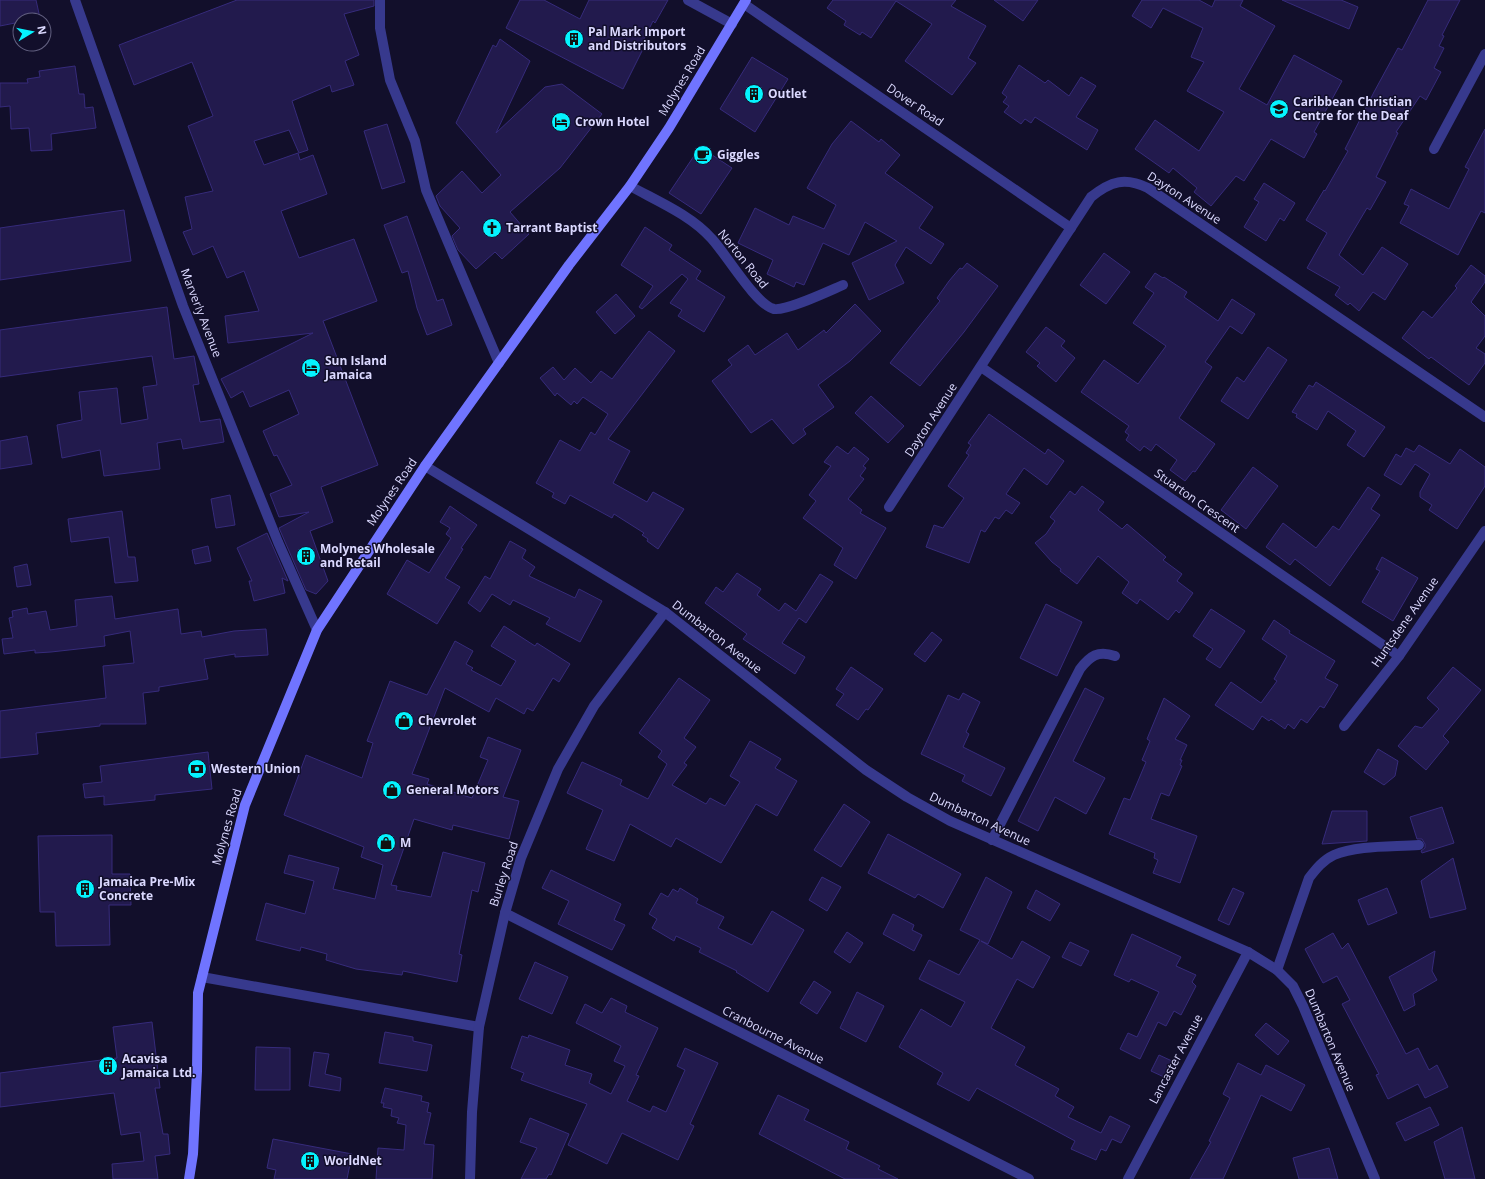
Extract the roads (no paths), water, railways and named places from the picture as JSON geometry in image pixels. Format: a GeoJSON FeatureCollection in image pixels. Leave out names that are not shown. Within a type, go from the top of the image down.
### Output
{"type":"FeatureCollection","features":[{"type":"Feature","properties":{"kind":"main road","name":"Molynes Road"},"geometry":{"type":"LineString","coordinates":[[189,1179],[193,1154],[197,1071],[198,993],[244,805],[316,630],[425,466],[569,265],[630,186],[669,128],[745,2]]}},
{"type":"Feature","properties":{"kind":"street","name":"Marverly Avenue"},"geometry":{"type":"LineString","coordinates":[[75,0],[183,306],[276,537],[316,630]]}},
{"type":"Feature","properties":{"kind":"street"},"geometry":{"type":"LineString","coordinates":[[380,0],[380,28],[390,80],[415,141],[426,190],[499,362]]}},
{"type":"Feature","properties":{"kind":"street"},"geometry":{"type":"LineString","coordinates":[[688,0],[732,24]]}},
{"type":"Feature","properties":{"kind":"street","name":"Dover Road"},"geometry":{"type":"LineString","coordinates":[[745,2],[1071,228]]}},
{"type":"Feature","properties":{"kind":"street"},"geometry":{"type":"LineString","coordinates":[[1434,149],[1485,54]]}},
{"type":"Feature","properties":{"kind":"street","name":"Dayton Avenue"},"geometry":{"type":"LineString","coordinates":[[889,507],[1091,197],[1112,183],[1137,183],[1148,188],[1485,417]]}},
{"type":"Feature","properties":{"kind":"street","name":"Norton Road"},"geometry":{"type":"LineString","coordinates":[[630,186],[685,217],[711,238],[757,298],[768,307],[781,309],[843,285]]}},
{"type":"Feature","properties":{"kind":"street","name":"Stuarton Crescent"},"geometry":{"type":"LineString","coordinates":[[980,367],[1399,656]]}},
{"type":"Feature","properties":{"kind":"street","name":"Dumbarton Avenue"},"geometry":{"type":"LineString","coordinates":[[425,466],[664,612],[866,770],[907,797],[950,821],[1248,952],[1277,970],[1293,986],[1303,1006],[1375,1179]]}},
{"type":"Feature","properties":{"kind":"street","name":"Huntsdene Avenue"},"geometry":{"type":"LineString","coordinates":[[1344,726],[1399,656],[1485,531]]}},
{"type":"Feature","properties":{"kind":"street","name":"Burley Road"},"geometry":{"type":"LineString","coordinates":[[470,1179],[472,1112],[479,1026],[505,913],[521,858],[558,769],[594,706],[664,612]]}},
{"type":"Feature","properties":{"kind":"street"},"geometry":{"type":"LineString","coordinates":[[992,840],[1080,669],[1088,658],[1097,654],[1106,653],[1115,656]]}},
{"type":"Feature","properties":{"kind":"street"},"geometry":{"type":"LineString","coordinates":[[1277,970],[1309,878],[1319,865],[1332,856],[1348,850],[1419,845]]}},
{"type":"Feature","properties":{"kind":"street","name":"Cranbourne Avenue"},"geometry":{"type":"LineString","coordinates":[[505,913],[1029,1179]]}},
{"type":"Feature","properties":{"kind":"street","name":"Lancaster Avenue"},"geometry":{"type":"LineString","coordinates":[[1128,1179],[1248,952]]}},
{"type":"Feature","properties":{"kind":"street"},"geometry":{"type":"LineString","coordinates":[[202,977],[479,1026]]}},
{"type":"Feature","properties":{"kind":"place","name":"Pal Mark Import and Distributors"},"geometry":{"type":"Point","coordinates":[574,39]}},
{"type":"Feature","properties":{"kind":"place","name":"Outlet"},"geometry":{"type":"Point","coordinates":[754,94]}},
{"type":"Feature","properties":{"kind":"place","name":"Caribbean Christian Centre for the Deaf"},"geometry":{"type":"Point","coordinates":[1279,109]}},
{"type":"Feature","properties":{"kind":"place","name":"Crown Hotel"},"geometry":{"type":"Point","coordinates":[561,122]}},
{"type":"Feature","properties":{"kind":"place","name":"Giggles"},"geometry":{"type":"Point","coordinates":[703,155]}},
{"type":"Feature","properties":{"kind":"place","name":"Tarrant Baptist"},"geometry":{"type":"Point","coordinates":[492,228]}},
{"type":"Feature","properties":{"kind":"place","name":"Sun Island Jamaica"},"geometry":{"type":"Point","coordinates":[311,368]}},
{"type":"Feature","properties":{"kind":"place","name":"Molynes Wholesale and Retail"},"geometry":{"type":"Point","coordinates":[306,556]}},
{"type":"Feature","properties":{"kind":"place","name":"Chevrolet"},"geometry":{"type":"Point","coordinates":[404,721]}},
{"type":"Feature","properties":{"kind":"place","name":"Western Union"},"geometry":{"type":"Point","coordinates":[197,769]}},
{"type":"Feature","properties":{"kind":"place","name":"General Motors"},"geometry":{"type":"Point","coordinates":[392,790]}},
{"type":"Feature","properties":{"kind":"place","name":"M"},"geometry":{"type":"Point","coordinates":[386,843]}},
{"type":"Feature","properties":{"kind":"place","name":"Jamaica Pre-Mix Concrete"},"geometry":{"type":"Point","coordinates":[85,889]}},
{"type":"Feature","properties":{"kind":"place","name":"Acavisa Jamaica Ltd."},"geometry":{"type":"Point","coordinates":[108,1066]}},
{"type":"Feature","properties":{"kind":"place","name":"WorldNet"},"geometry":{"type":"Point","coordinates":[310,1161]}}]}
